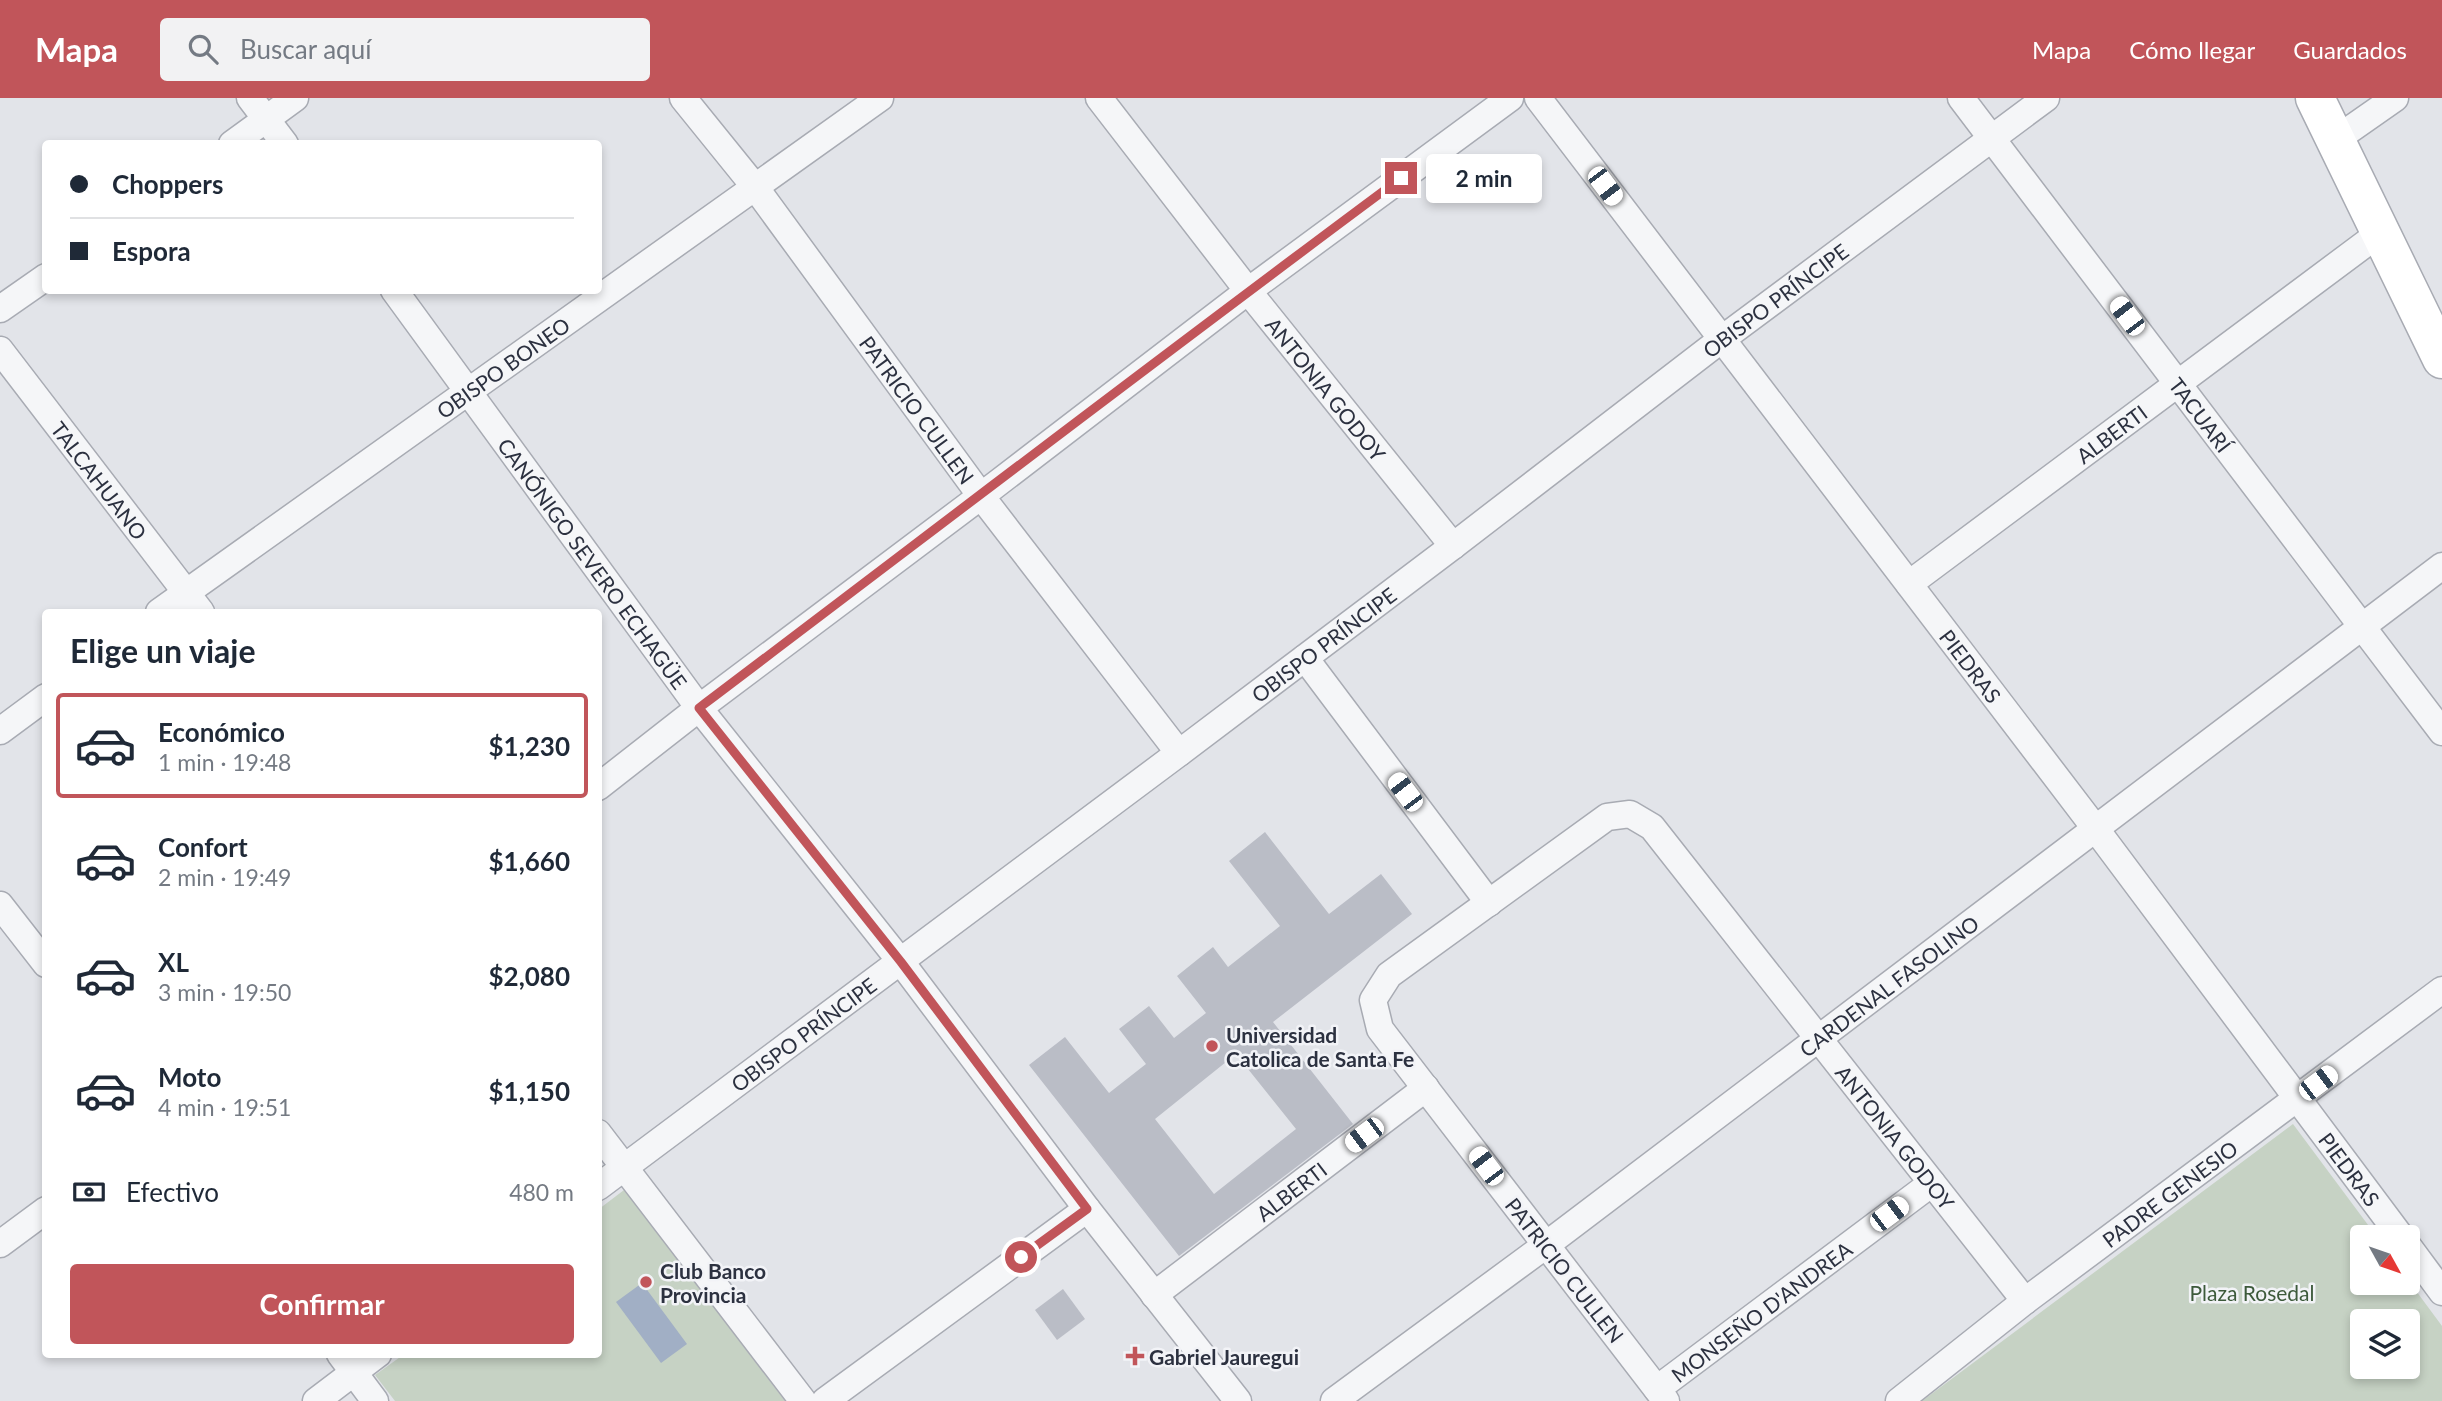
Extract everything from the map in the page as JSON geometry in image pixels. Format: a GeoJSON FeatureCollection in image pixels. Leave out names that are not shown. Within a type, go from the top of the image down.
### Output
{"type":"FeatureCollection","features":[{"type":"Feature","properties":{"kind":"main road"},"geometry":{"type":"LineString","coordinates":[[2315,98],[2442,359]]}},
{"type":"Feature","properties":{"kind":"street"},"geometry":{"type":"LineString","coordinates":[[250,98],[282,140]]}},
{"type":"Feature","properties":{"kind":"street"},"geometry":{"type":"LineString","coordinates":[[237,140],[295,98]]}},
{"type":"Feature","properties":{"kind":"street","name":"PATRICIO CULLEN"},"geometry":{"type":"LineString","coordinates":[[683,98],[755,187],[981,496],[1179,753]]}},
{"type":"Feature","properties":{"kind":"street","name":"OBISPO BONEO"},"geometry":{"type":"LineString","coordinates":[[170,609],[193,603],[469,392],[880,98]]}},
{"type":"Feature","properties":{"kind":"street","name":"ANTONIA GODOY"},"geometry":{"type":"LineString","coordinates":[[1099,98],[1248,291],[1453,546]]}},
{"type":"Feature","properties":{"kind":"street"},"geometry":{"type":"LineString","coordinates":[[602,784],[1248,291],[1510,98]]}},
{"type":"Feature","properties":{"kind":"street","name":"PIEDRAS"},"geometry":{"type":"LineString","coordinates":[[1538,98],[2095,828],[2392,1225]]}},
{"type":"Feature","properties":{"kind":"street","name":"TACUARÍ"},"geometry":{"type":"LineString","coordinates":[[1961,98],[2442,732]]}},
{"type":"Feature","properties":{"kind":"street","name":"OBISPO PRÍNCIPE"},"geometry":{"type":"LineString","coordinates":[[602,1184],[1179,753],[1722,339],[2046,98]]}},
{"type":"Feature","properties":{"kind":"street"},"geometry":{"type":"LineString","coordinates":[[2335,141],[2395,98]]}},
{"type":"Feature","properties":{"kind":"street","name":"ALBERTI"},"geometry":{"type":"LineString","coordinates":[[1909,584],[2381,232]]}},
{"type":"Feature","properties":{"kind":"street"},"geometry":{"type":"LineString","coordinates":[[0,309],[42,280]]}},
{"type":"Feature","properties":{"kind":"street","name":"CANÓNIGO SEVERO ECHAGÜE"},"geometry":{"type":"LineString","coordinates":[[397,294],[699,708],[901,962],[1087,1209],[1238,1401]]}},
{"type":"Feature","properties":{"kind":"street","name":"TALCAHUANO"},"geometry":{"type":"LineString","coordinates":[[0,350],[193,603]]}},
{"type":"Feature","properties":{"kind":"street","name":"CARDENAL FASOLINO"},"geometry":{"type":"LineString","coordinates":[[1334,1401],[1546,1245],[2442,566]]}},
{"type":"Feature","properties":{"kind":"street"},"geometry":{"type":"LineString","coordinates":[[1305,658],[1489,903]]}},
{"type":"Feature","properties":{"kind":"street"},"geometry":{"type":"LineString","coordinates":[[0,731],[42,700]]}},
{"type":"Feature","properties":{"kind":"street","name":"ANTONIA GODOY"},"geometry":{"type":"LineString","coordinates":[[1489,903],[1607,817],[1630,814],[1652,827],[2025,1301]]}},
{"type":"Feature","properties":{"kind":"street","name":"PATRICIO CULLEN"},"geometry":{"type":"LineString","coordinates":[[1489,903],[1389,975],[1373,1000],[1380,1029],[1662,1395]]}},
{"type":"Feature","properties":{"kind":"street"},"geometry":{"type":"LineString","coordinates":[[0,905],[42,959]]}},
{"type":"Feature","properties":{"kind":"street","name":"PADRE GENESIO"},"geometry":{"type":"LineString","coordinates":[[1899,1401],[2025,1301],[2442,990]]}},
{"type":"Feature","properties":{"kind":"street","name":"ALBERTI"},"geometry":{"type":"LineString","coordinates":[[1154,1295],[1426,1088]]}},
{"type":"Feature","properties":{"kind":"street"},"geometry":{"type":"LineString","coordinates":[[602,1138],[803,1401]]}},
{"type":"Feature","properties":{"kind":"street","name":"MONSEÑO D'ANDREA"},"geometry":{"type":"LineString","coordinates":[[1662,1395],[1932,1183]]}},
{"type":"Feature","properties":{"kind":"street"},"geometry":{"type":"LineString","coordinates":[[825,1401],[1087,1209]]}},
{"type":"Feature","properties":{"kind":"street"},"geometry":{"type":"LineString","coordinates":[[0,1244],[42,1213]]}},
{"type":"Feature","properties":{"kind":"street"},"geometry":{"type":"LineString","coordinates":[[2420,1262],[2442,1292]]}},
{"type":"Feature","properties":{"kind":"street"},"geometry":{"type":"LineString","coordinates":[[316,1401],[347,1364],[366,1358]]}},
{"type":"Feature","properties":{"kind":"street"},"geometry":{"type":"LineString","coordinates":[[347,1364],[375,1401]]}},
{"type":"Feature","properties":{"kind":"green space","name":"Plaza Rosedal"},"geometry":{"type":"Polygon","coordinates":[[[2293,1124],[2368,1225],[2350,1225],[2350,1295],[2419,1295],[2442,1326],[2442,1401],[1922,1401],[2293,1124]]]}},
{"type":"Feature","properties":{"kind":"green space","name":"Club Banco Provincia"},"geometry":{"type":"Polygon","coordinates":[[[624,1190],[785,1401],[395,1401],[375,1375],[399,1358],[602,1358],[602,1207],[624,1190]]]}},
{"type":"Feature","properties":{"kind":"water"},"geometry":{"type":"Polygon","coordinates":[[[642,1283],[687,1344],[661,1363],[616,1302],[642,1283]]]}},
{"type":"Feature","properties":{"kind":"building","name":"Universidad Catolica de Santa Fe"},"geometry":{"type":"Polygon","coordinates":[[[1265,832],[1329,914],[1381,874],[1412,914],[1273,1022],[1353,1124],[1179,1256],[1029,1065],[1065,1037],[1109,1093],[1146,1064],[1119,1029],[1149,1006],[1174,1038],[1206,1013],[1177,976],[1213,947],[1228,967],[1280,926],[1229,861],[1265,832]],[[1236,1054],[1155,1119],[1214,1194],[1296,1129],[1236,1054]]]}},
{"type":"Feature","properties":{"kind":"building"},"geometry":{"type":"Polygon","coordinates":[[[1063,1289],[1085,1319],[1057,1340],[1035,1310],[1063,1289]]]}},
{"type":"Feature","properties":{"kind":"place","name":"Universidad Catolica de Santa Fe"},"geometry":{"type":"Point","coordinates":[1212,1046]}},
{"type":"Feature","properties":{"kind":"place","name":"Club Banco Provincia"},"geometry":{"type":"Point","coordinates":[646,1282]}},
{"type":"Feature","properties":{"kind":"place","name":"Gabriel Jauregui"},"geometry":{"type":"Point","coordinates":[1135,1356]}},
{"type":"Feature","properties":{"kind":"route"},"geometry":{"type":"LineString","coordinates":[[1021,1257],[1087,1209],[901,962],[699,708],[1401,178]]}}]}
